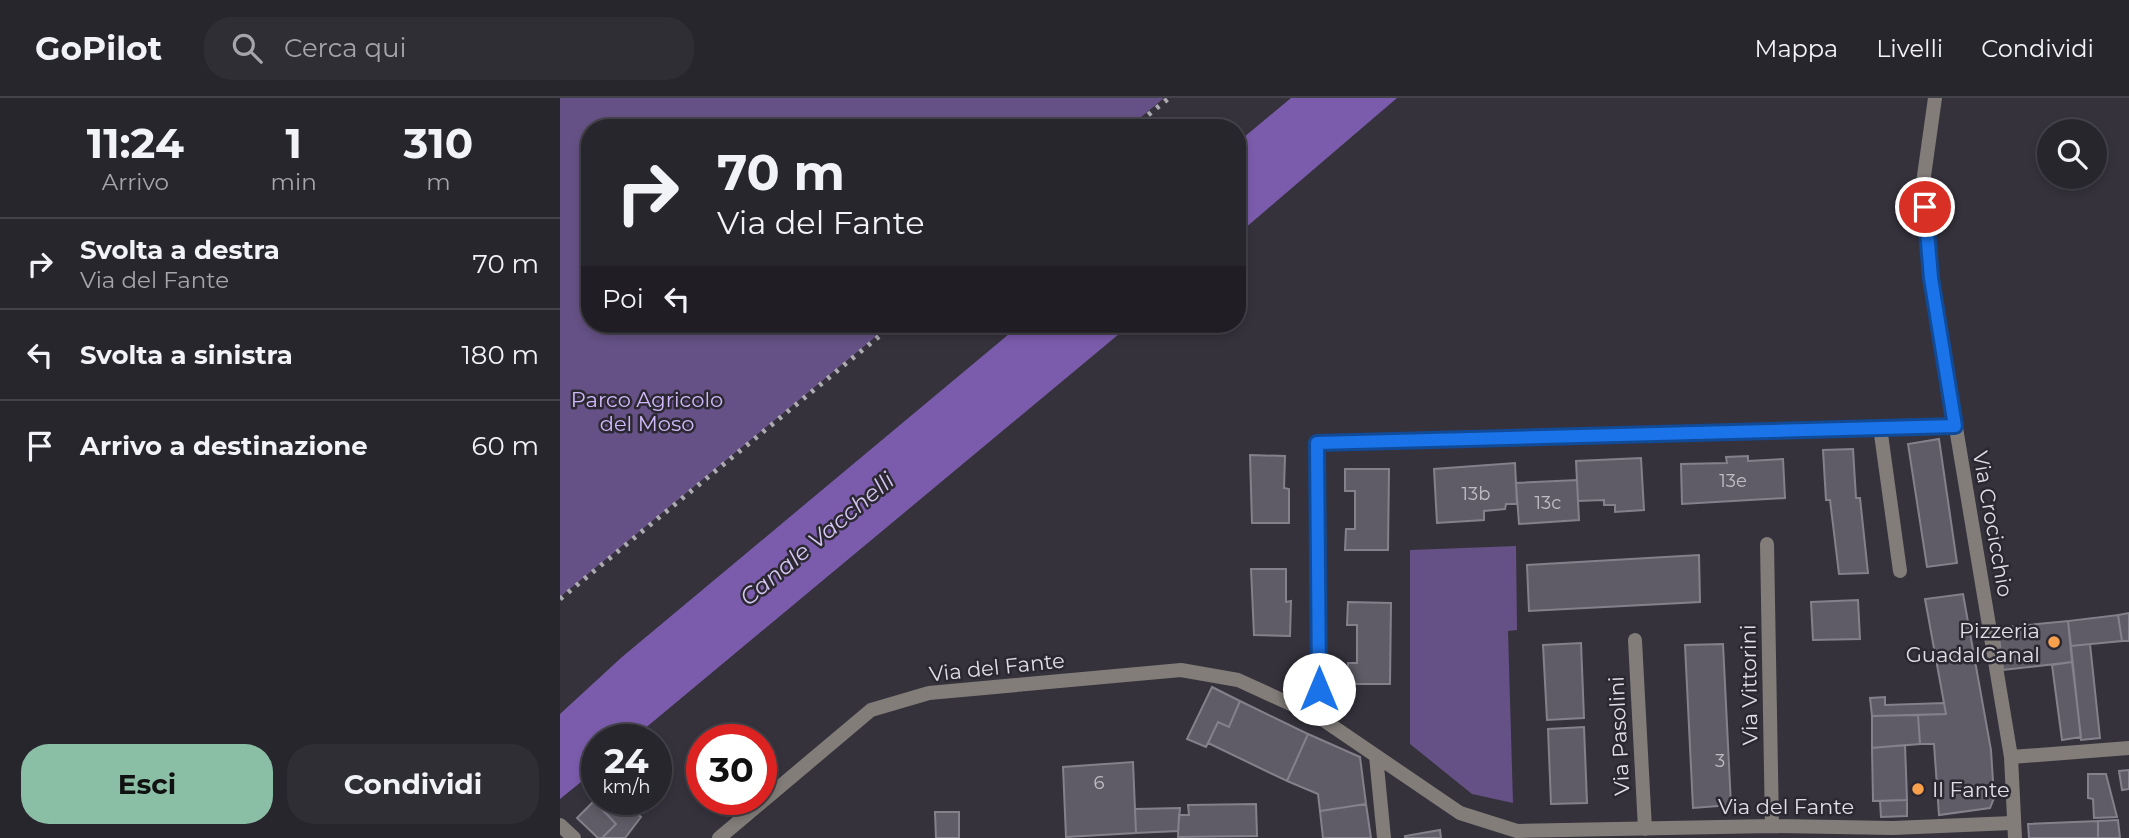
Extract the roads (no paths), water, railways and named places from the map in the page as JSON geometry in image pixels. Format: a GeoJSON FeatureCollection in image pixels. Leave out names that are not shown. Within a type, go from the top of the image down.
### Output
{"type":"FeatureCollection","features":[{"type":"Feature","properties":{"kind":"street","name":"Via Crocicchio"},"geometry":{"type":"LineString","coordinates":[[1935,98],[1923,183],[1931,278],[2011,757],[2014,831]]}},
{"type":"Feature","properties":{"kind":"street"},"geometry":{"type":"LineString","coordinates":[[1319,717],[1317,443],[1955,426]]}},
{"type":"Feature","properties":{"kind":"street"},"geometry":{"type":"LineString","coordinates":[[1880,427],[1900,572]]}},
{"type":"Feature","properties":{"kind":"street","name":"Via Vittorini"},"geometry":{"type":"LineString","coordinates":[[1767,544],[1772,826]]}},
{"type":"Feature","properties":{"kind":"street","name":"Via Pasolini"},"geometry":{"type":"LineString","coordinates":[[1635,640],[1645,829]]}},
{"type":"Feature","properties":{"kind":"street","name":"Via del Fante"},"geometry":{"type":"LineString","coordinates":[[719,838],[871,710],[929,693],[1181,670],[1238,680],[1319,717],[1460,813],[1517,831],[1559,834],[1772,826],[2014,831]]}},
{"type":"Feature","properties":{"kind":"street"},"geometry":{"type":"LineString","coordinates":[[2011,757],[2129,748]]}},
{"type":"Feature","properties":{"kind":"street"},"geometry":{"type":"LineString","coordinates":[[1376,756],[1384,838]]}},
{"type":"Feature","properties":{"kind":"street"},"geometry":{"type":"LineString","coordinates":[[560,825],[574,838]]}},
{"type":"Feature","properties":{"kind":"water"},"geometry":{"type":"Polygon","coordinates":[[[1291,98],[1397,98],[1246,227],[1246,136],[1291,98]]]}},
{"type":"Feature","properties":{"kind":"water","name":"Canale Vacchelli"},"geometry":{"type":"Polygon","coordinates":[[[1010,333],[1120,333],[650,724],[581,724],[581,782],[560,799],[560,714],[622,657],[1010,333]]]}},
{"type":"Feature","properties":{"kind":"railway"},"geometry":{"type":"LineString","coordinates":[[1143,119],[1169,98]]}},
{"type":"Feature","properties":{"kind":"railway"},"geometry":{"type":"LineString","coordinates":[[560,599],[883,333]]}},
{"type":"Feature","properties":{"kind":"place","name":"Pizzeria GuadalCanal"},"geometry":{"type":"Point","coordinates":[2054,642]}},
{"type":"Feature","properties":{"kind":"place","name":"Il Fante"},"geometry":{"type":"Point","coordinates":[1918,789]}},
{"type":"Feature","properties":{"kind":"park label","name":"Parco Agricolo del Moso"},"geometry":{"type":"Point","coordinates":[647,411]}}]}
